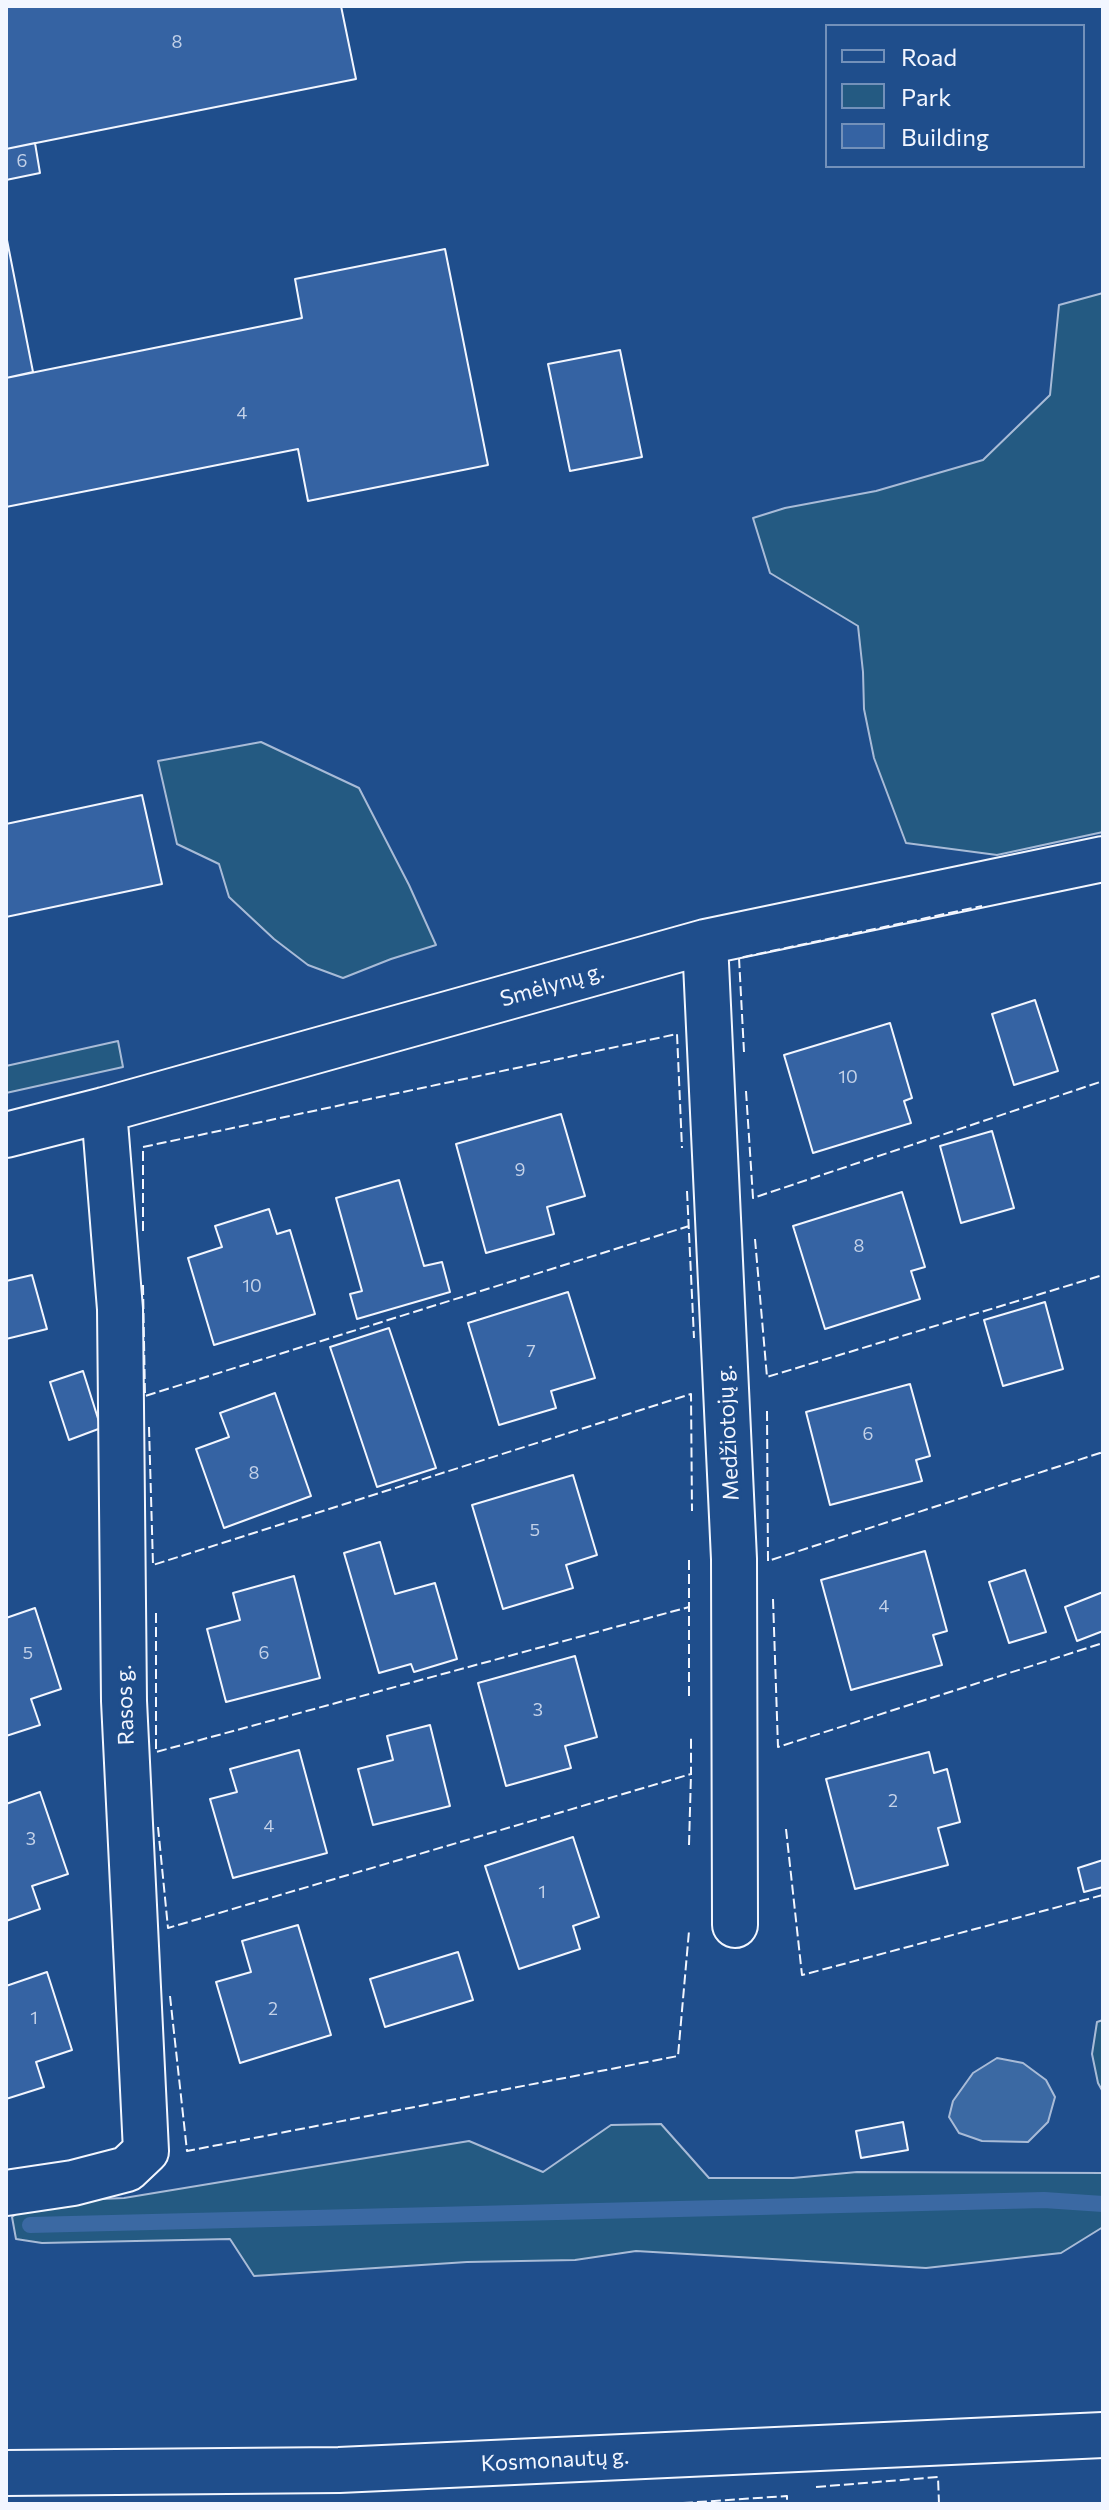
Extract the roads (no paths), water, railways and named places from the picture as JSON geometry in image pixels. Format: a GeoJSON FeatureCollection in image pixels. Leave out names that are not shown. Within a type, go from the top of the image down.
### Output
{"type":"FeatureCollection","features":[{"type":"Feature","properties":{"kind":"street","name":"Smėlynų g."},"geometry":{"type":"LineString","coordinates":[[6,1135],[705,942],[1103,859]]}},
{"type":"Feature","properties":{"kind":"street","name":"Medžiotojų g."},"geometry":{"type":"LineString","coordinates":[[705,942],[734,1559],[735,1925]]}},
{"type":"Feature","properties":{"kind":"street","name":"Rasos g."},"geometry":{"type":"LineString","coordinates":[[6,2193],[73,2183],[127,2169],[146,2151],[124,1701],[120,1309],[104,1110]]}},
{"type":"Feature","properties":{"kind":"street","name":"Kosmonautų g."},"geometry":{"type":"LineString","coordinates":[[6,2473],[340,2487],[1103,2435]]}},
{"type":"Feature","properties":{"kind":"waterway"},"geometry":{"type":"LineString","coordinates":[[30,2225],[1044,2200],[1103,2204]]}}]}
